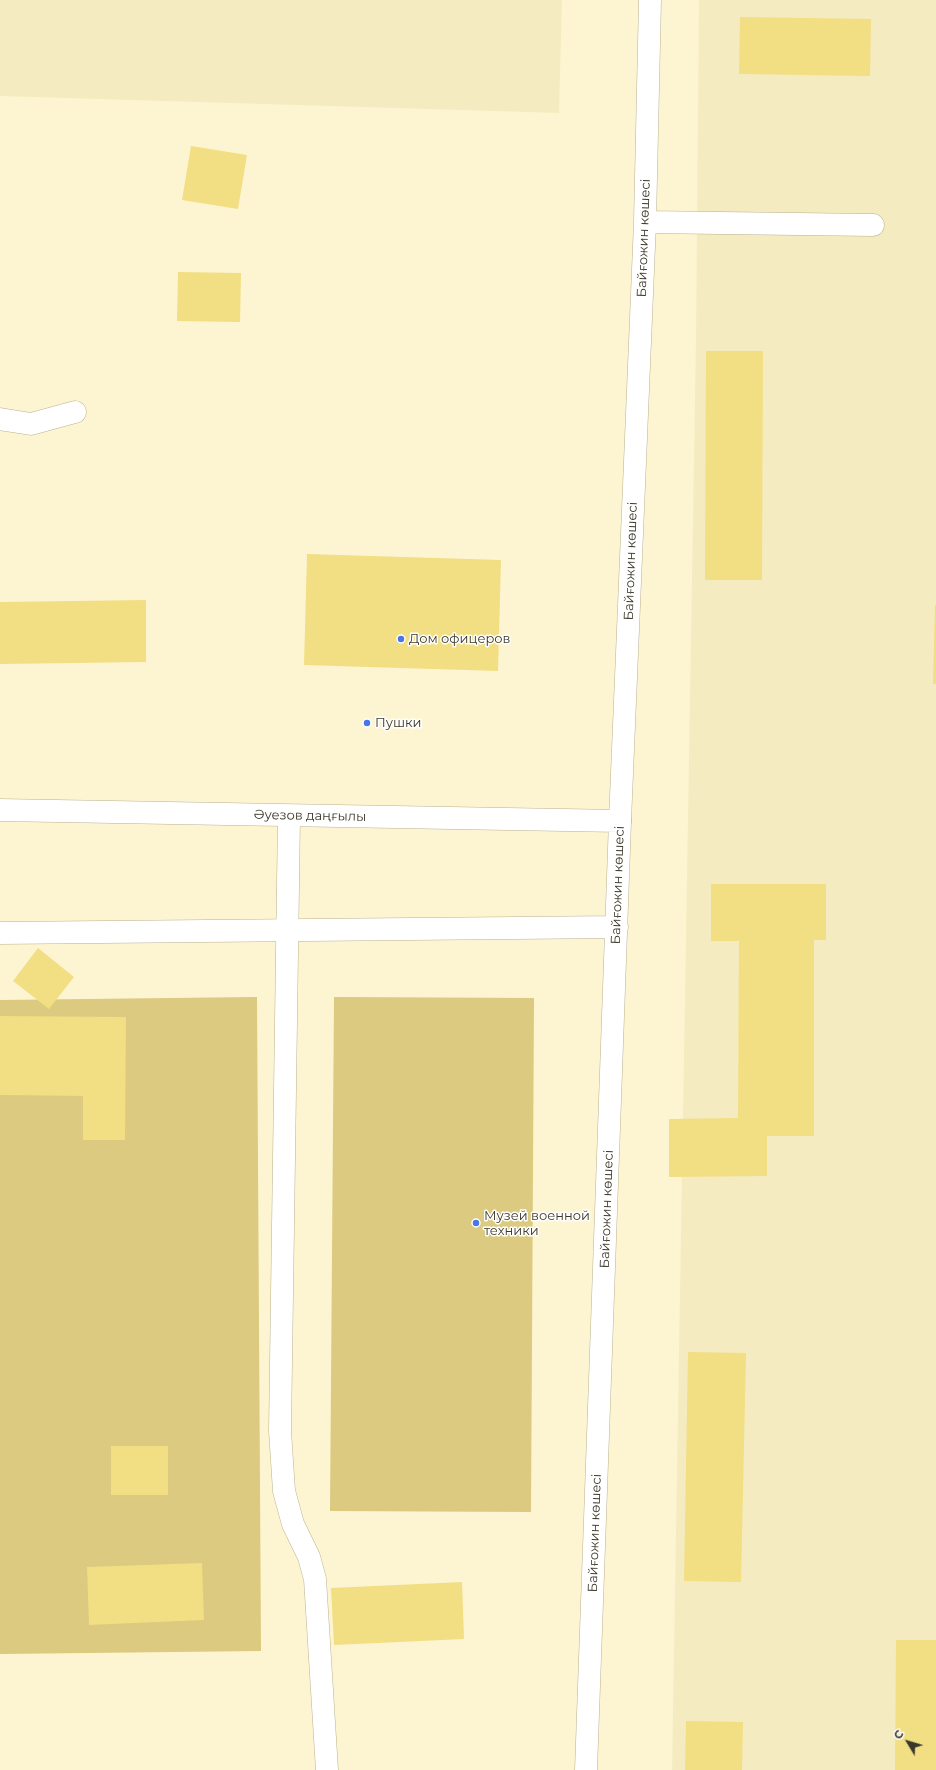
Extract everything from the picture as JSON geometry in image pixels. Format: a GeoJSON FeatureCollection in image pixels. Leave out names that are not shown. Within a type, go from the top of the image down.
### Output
{"type":"FeatureCollection","features":[{"type":"Feature","properties":{"kind":"main road","name":"Байғожин көшесі"},"geometry":{"type":"LineString","coordinates":[[586,1770],[620,821],[645,222],[650,0]]}},
{"type":"Feature","properties":{"kind":"main road"},"geometry":{"type":"LineString","coordinates":[[645,222],[873,225]]}},
{"type":"Feature","properties":{"kind":"main road"},"geometry":{"type":"LineString","coordinates":[[0,419],[31,424],[75,412]]}},
{"type":"Feature","properties":{"kind":"main road","name":"Әуезов даңғылы"},"geometry":{"type":"LineString","coordinates":[[0,810],[620,821]]}},
{"type":"Feature","properties":{"kind":"main road"},"geometry":{"type":"LineString","coordinates":[[289,816],[280,1431],[284,1491],[293,1524],[309,1557],[315,1579],[327,1770]]}},
{"type":"Feature","properties":{"kind":"main road"},"geometry":{"type":"LineString","coordinates":[[0,933],[617,927]]}},
{"type":"Feature","properties":{"kind":"shaded area"},"geometry":{"type":"Polygon","coordinates":[[[0,0],[562,0],[559,113],[0,96],[0,0]]]}},
{"type":"Feature","properties":{"kind":"shaded area"},"geometry":{"type":"Polygon","coordinates":[[[699,0],[936,0],[936,1770],[672,1770],[696,340],[699,0]]]}},
{"type":"Feature","properties":{"kind":"shaded area"},"geometry":{"type":"Polygon","coordinates":[[[257,997],[261,1651],[0,1654],[0,1000],[257,997]]]}},
{"type":"Feature","properties":{"kind":"shaded area"},"geometry":{"type":"Polygon","coordinates":[[[334,997],[534,998],[531,1512],[330,1511],[334,997]]]}},
{"type":"Feature","properties":{"kind":"building"},"geometry":{"type":"Polygon","coordinates":[[[740,17],[871,19],[870,76],[739,74],[740,17]]]}},
{"type":"Feature","properties":{"kind":"building"},"geometry":{"type":"Polygon","coordinates":[[[191,146],[247,155],[238,209],[182,200],[191,146]]]}},
{"type":"Feature","properties":{"kind":"building"},"geometry":{"type":"Polygon","coordinates":[[[178,272],[241,273],[240,322],[177,321],[178,272]]]}},
{"type":"Feature","properties":{"kind":"building"},"geometry":{"type":"Polygon","coordinates":[[[706,351],[763,351],[762,580],[705,580],[706,351]]]}},
{"type":"Feature","properties":{"kind":"building"},"geometry":{"type":"Polygon","coordinates":[[[307,554],[501,560],[498,671],[304,665],[307,554]]]}},
{"type":"Feature","properties":{"kind":"building"},"geometry":{"type":"Polygon","coordinates":[[[146,600],[146,662],[0,664],[0,602],[146,600]]]}},
{"type":"Feature","properties":{"kind":"building"},"geometry":{"type":"Polygon","coordinates":[[[935,605],[936,684],[933,684],[935,605]]]}},
{"type":"Feature","properties":{"kind":"building"},"geometry":{"type":"Polygon","coordinates":[[[711,884],[826,884],[826,940],[814,940],[814,1136],[767,1136],[767,1176],[669,1177],[669,1119],[738,1118],[739,941],[711,941],[711,884]]]}},
{"type":"Feature","properties":{"kind":"building"},"geometry":{"type":"Polygon","coordinates":[[[38,948],[74,977],[49,1009],[13,981],[38,948]]]}},
{"type":"Feature","properties":{"kind":"building"},"geometry":{"type":"Polygon","coordinates":[[[0,1016],[126,1017],[125,1140],[83,1140],[83,1096],[0,1095],[0,1016]]]}},
{"type":"Feature","properties":{"kind":"building"},"geometry":{"type":"Polygon","coordinates":[[[688,1352],[746,1353],[741,1582],[684,1581],[688,1352]]]}},
{"type":"Feature","properties":{"kind":"building"},"geometry":{"type":"Polygon","coordinates":[[[111,1446],[168,1446],[168,1495],[111,1495],[111,1446]]]}},
{"type":"Feature","properties":{"kind":"building"},"geometry":{"type":"Polygon","coordinates":[[[202,1563],[204,1620],[89,1625],[87,1567],[202,1563]]]}},
{"type":"Feature","properties":{"kind":"building"},"geometry":{"type":"Polygon","coordinates":[[[462,1582],[464,1639],[334,1645],[331,1588],[462,1582]]]}},
{"type":"Feature","properties":{"kind":"building"},"geometry":{"type":"Polygon","coordinates":[[[896,1640],[936,1640],[936,1770],[895,1770],[896,1640]]]}},
{"type":"Feature","properties":{"kind":"building"},"geometry":{"type":"Polygon","coordinates":[[[686,1721],[743,1722],[742,1770],[685,1770],[686,1721]]]}},
{"type":"Feature","properties":{"kind":"place","name":"Дом офицеров"},"geometry":{"type":"Point","coordinates":[401,639]}},
{"type":"Feature","properties":{"kind":"place","name":"Пушки"},"geometry":{"type":"Point","coordinates":[367,723]}},
{"type":"Feature","properties":{"kind":"place","name":"Музей военной техники"},"geometry":{"type":"Point","coordinates":[476,1223]}}]}
